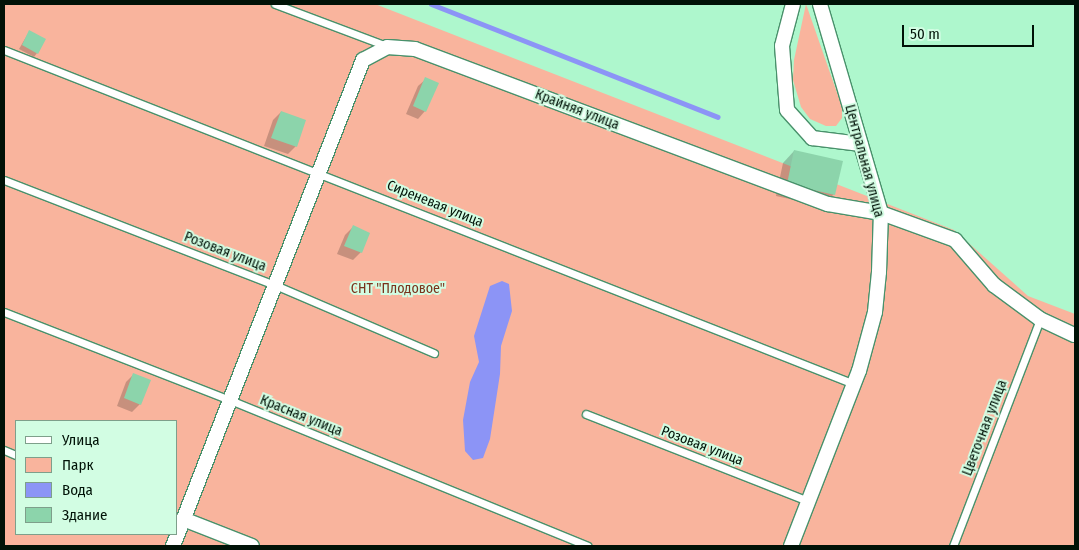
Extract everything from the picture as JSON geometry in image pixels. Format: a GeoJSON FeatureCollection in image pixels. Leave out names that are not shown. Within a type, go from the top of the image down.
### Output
{"type":"FeatureCollection","features":[{"type":"Feature","properties":{"kind":"street"},"geometry":{"type":"LineString","coordinates":[[793,4],[782,46],[787,110],[812,138],[861,144]]}},
{"type":"Feature","properties":{"kind":"street","name":"Центральная улица"},"geometry":{"type":"LineString","coordinates":[[791,546],[855,384],[875,312],[881,212],[820,4]]}},
{"type":"Feature","properties":{"kind":"street"},"geometry":{"type":"LineString","coordinates":[[252,546],[180,518],[230,400],[363,60],[387,46]]}},
{"type":"Feature","properties":{"kind":"street","name":"Крайняя улица"},"geometry":{"type":"LineString","coordinates":[[387,46],[415,49],[828,204],[881,212],[955,240],[994,285],[1040,319],[1075,335]]}},
{"type":"Feature","properties":{"kind":"lane","name":"Крайняя улица"},"geometry":{"type":"LineString","coordinates":[[276,4],[387,46]]}},
{"type":"Feature","properties":{"kind":"lane","name":"Сиреневая улица"},"geometry":{"type":"LineString","coordinates":[[4,50],[320,171],[855,384]]}},
{"type":"Feature","properties":{"kind":"lane","name":"Розовая улица"},"geometry":{"type":"LineString","coordinates":[[4,180],[275,285],[434,353]]}},
{"type":"Feature","properties":{"kind":"lane","name":"Красная улица"},"geometry":{"type":"LineString","coordinates":[[4,312],[230,400],[587,546]]}},
{"type":"Feature","properties":{"kind":"lane","name":"Цветочная улица"},"geometry":{"type":"LineString","coordinates":[[954,546],[1040,319]]}},
{"type":"Feature","properties":{"kind":"lane","name":"Розовая улица"},"geometry":{"type":"LineString","coordinates":[[586,414],[808,501]]}},
{"type":"Feature","properties":{"kind":"green space","name":"СНТ \"Плодовое\""},"geometry":{"type":"Polygon","coordinates":[[[4,4],[375,4],[954,230],[1028,296],[1075,314],[1075,546],[4,546],[4,4]]]}},
{"type":"Feature","properties":{"kind":"green space"},"geometry":{"type":"Polygon","coordinates":[[[806,4],[842,107],[842,118],[836,126],[826,126],[810,119],[801,107],[793,80],[794,60],[806,4]]]}},
{"type":"Feature","properties":{"kind":"water"},"geometry":{"type":"Polygon","coordinates":[[[502,281],[509,284],[512,311],[501,346],[500,374],[490,439],[483,458],[473,460],[465,451],[463,420],[470,382],[479,362],[474,336],[490,286],[502,281]]]}},
{"type":"Feature","properties":{"kind":"building"},"geometry":{"type":"Polygon","coordinates":[[[29,30],[46,39],[38,54],[22,45],[29,30]]]}},
{"type":"Feature","properties":{"kind":"building"},"geometry":{"type":"Polygon","coordinates":[[[425,77],[439,83],[426,112],[413,106],[425,77]]]}},
{"type":"Feature","properties":{"kind":"building"},"geometry":{"type":"Polygon","coordinates":[[[281,111],[306,120],[297,147],[271,138],[281,111]]]}},
{"type":"Feature","properties":{"kind":"building"},"geometry":{"type":"Polygon","coordinates":[[[794,150],[843,161],[835,195],[787,184],[794,150]]]}},
{"type":"Feature","properties":{"kind":"building"},"geometry":{"type":"Polygon","coordinates":[[[353,225],[370,233],[362,253],[344,246],[353,225]]]}},
{"type":"Feature","properties":{"kind":"building"},"geometry":{"type":"Polygon","coordinates":[[[133,373],[151,380],[141,405],[124,398],[133,373]]]}},
{"type":"Feature","properties":{"kind":"waterway"},"geometry":{"type":"LineString","coordinates":[[431,4],[718,117]]}}]}
